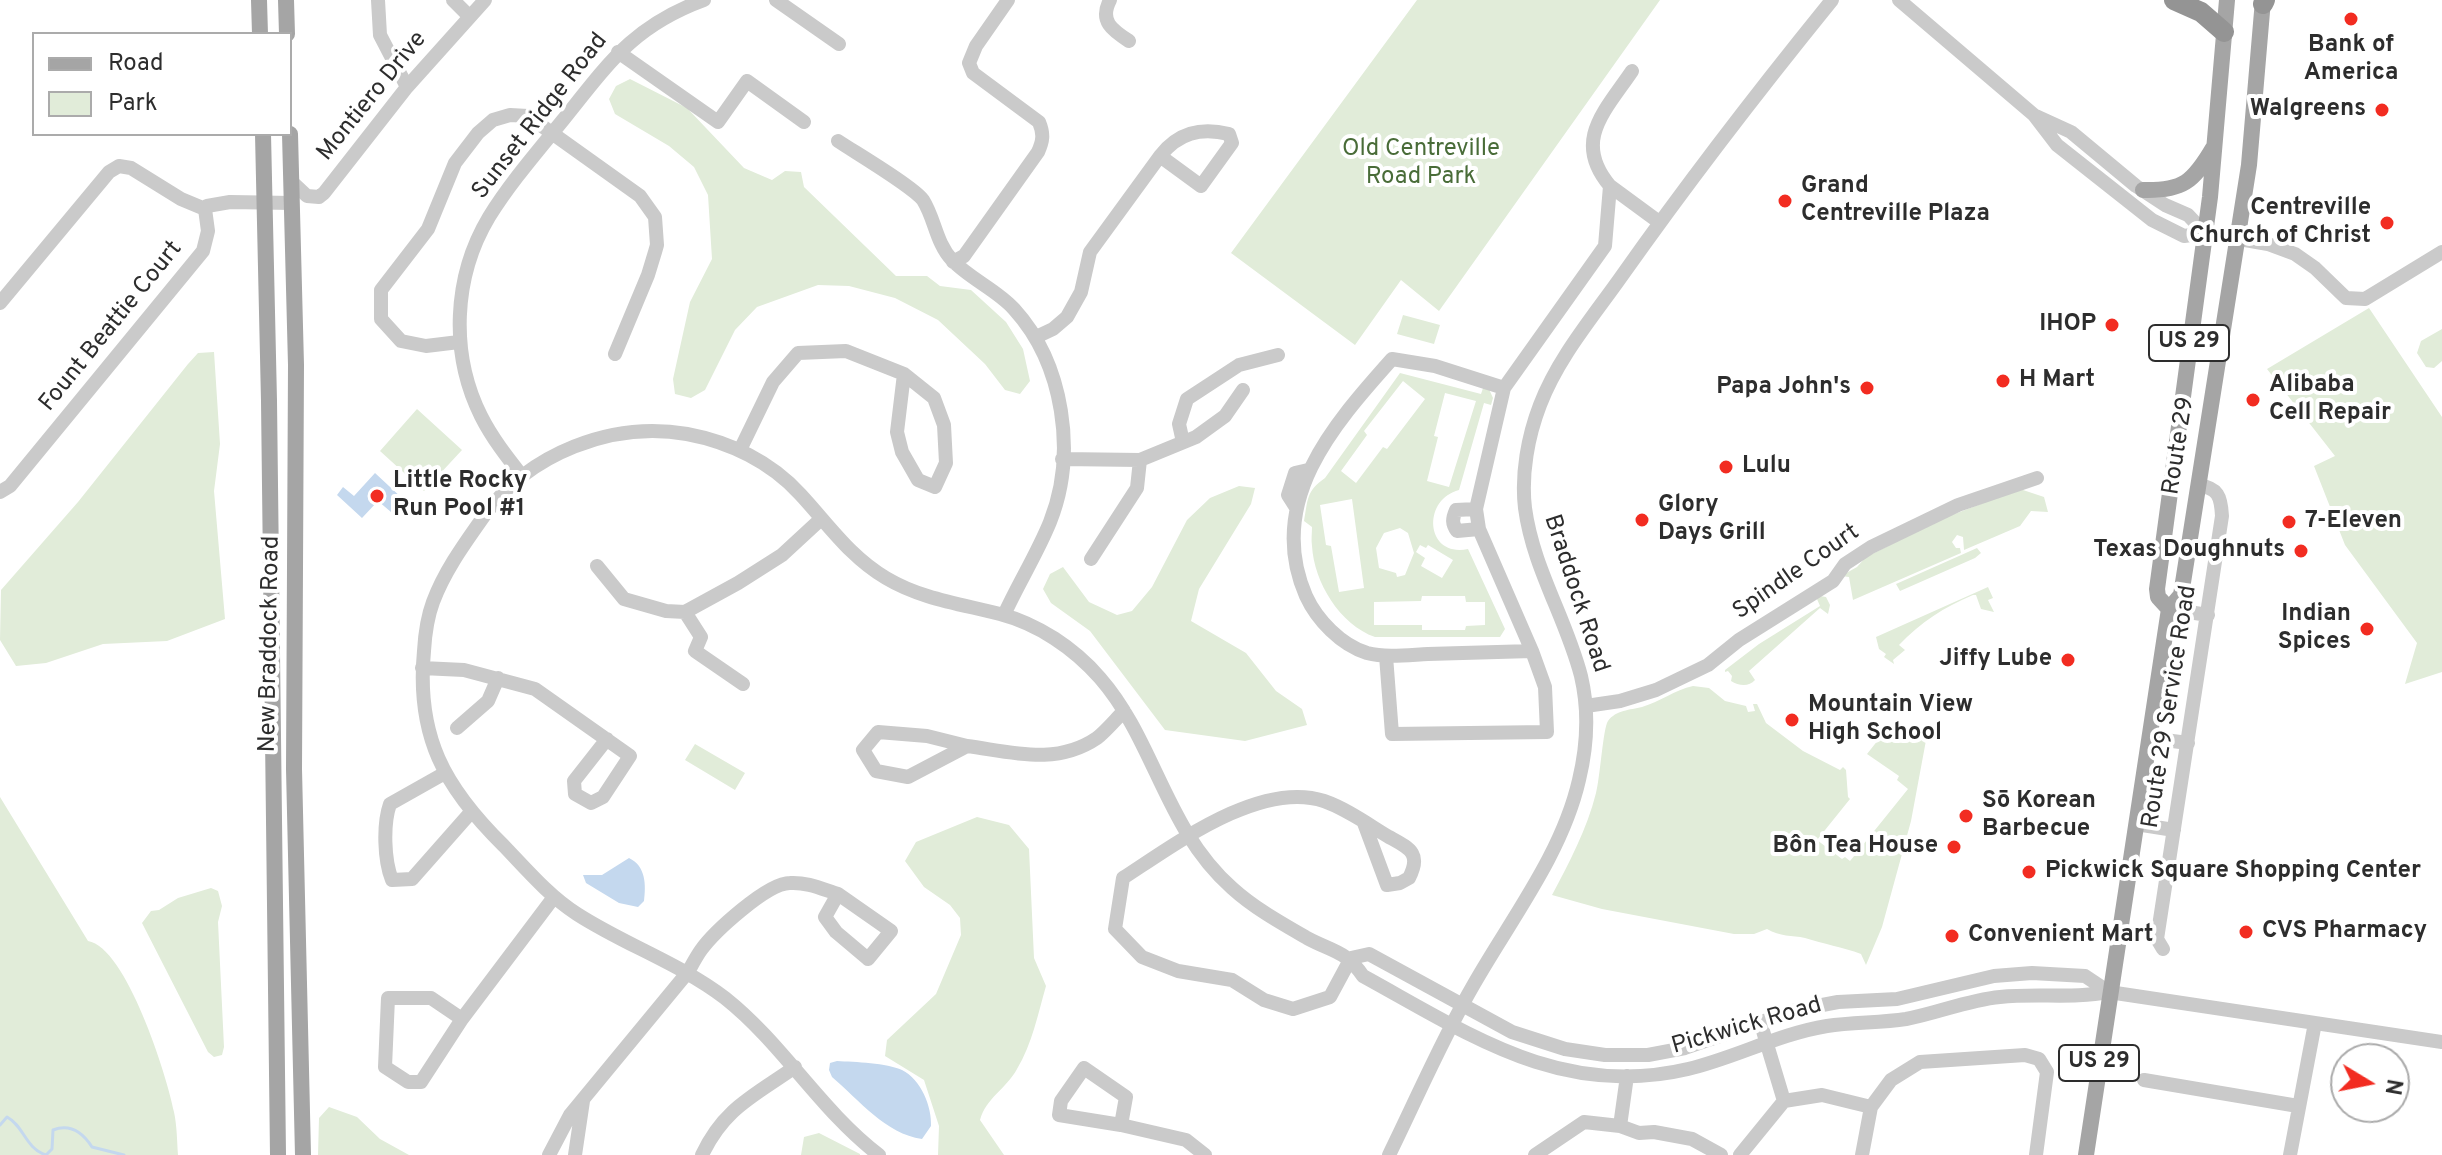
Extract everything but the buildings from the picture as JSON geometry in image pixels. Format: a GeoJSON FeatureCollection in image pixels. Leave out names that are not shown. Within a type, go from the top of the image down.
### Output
{"type":"FeatureCollection","features":[{"type":"Feature","properties":{"kind":"highway"},"geometry":{"type":"LineString","coordinates":[[2174,0],[2201,12],[2224,32]]}},
{"type":"Feature","properties":{"kind":"main road"},"geometry":{"type":"LineString","coordinates":[[259,0],[260,32]]}},
{"type":"Feature","properties":{"kind":"main road"},"geometry":{"type":"LineString","coordinates":[[286,0],[287,32]]}},
{"type":"Feature","properties":{"kind":"main road","name":"Route 29"},"geometry":{"type":"LineString","coordinates":[[2169,609],[2158,597],[2157,589],[2216,143],[2227,0]]}},
{"type":"Feature","properties":{"kind":"main road","name":"Route 29"},"geometry":{"type":"LineString","coordinates":[[2086,1155],[2169,609],[2181,595],[2238,239],[2249,165],[2263,1]]}},
{"type":"Feature","properties":{"kind":"main road","name":"New Braddock Road"},"geometry":{"type":"LineString","coordinates":[[263,136],[278,1155]]}},
{"type":"Feature","properties":{"kind":"main road","name":"New Braddock Road"},"geometry":{"type":"LineString","coordinates":[[290,136],[296,427],[294,769],[303,1155]]}},
{"type":"Feature","properties":{"kind":"main road"},"geometry":{"type":"LineString","coordinates":[[2143,190],[2163,191],[2181,187],[2193,178],[2216,143]]}},
{"type":"Feature","properties":{"kind":"street"},"geometry":{"type":"LineString","coordinates":[[378,0],[380,35],[407,87]]}},
{"type":"Feature","properties":{"kind":"street"},"geometry":{"type":"LineString","coordinates":[[453,0],[469,16]]}},
{"type":"Feature","properties":{"kind":"street","name":"Montiero Drive"},"geometry":{"type":"LineString","coordinates":[[291,181],[307,196],[319,197],[324,193],[407,87],[485,0]]}},
{"type":"Feature","properties":{"kind":"street","name":"Sunset Ridge Road"},"geometry":{"type":"LineString","coordinates":[[522,476],[481,416],[459,342],[461,300],[474,247],[507,191],[618,52],[682,4],[704,0]]}},
{"type":"Feature","properties":{"kind":"street"},"geometry":{"type":"LineString","coordinates":[[776,0],[839,44]]}},
{"type":"Feature","properties":{"kind":"street"},"geometry":{"type":"LineString","coordinates":[[953,262],[964,256],[1042,142],[1039,122],[973,73],[969,63],[976,46],[1008,0]]}},
{"type":"Feature","properties":{"kind":"street"},"geometry":{"type":"LineString","coordinates":[[1110,0],[1105,11],[1106,19],[1111,29],[1129,41]]}},
{"type":"Feature","properties":{"kind":"street","name":"Braddock Road"},"geometry":{"type":"LineString","coordinates":[[1389,1155],[1462,1006],[1566,821],[1584,757],[1586,706],[1572,650],[1542,577],[1524,503],[1526,461],[1540,405],[1552,377],[1659,222],[1747,105],[1832,0]]}},
{"type":"Feature","properties":{"kind":"street"},"geometry":{"type":"LineString","coordinates":[[1899,0],[2034,115],[2057,145],[2152,220],[2184,236],[2205,233],[2268,244],[2295,254],[2326,277],[2341,294],[2352,299],[2365,299],[2442,252]]}},
{"type":"Feature","properties":{"kind":"street"},"geometry":{"type":"LineString","coordinates":[[618,52],[718,122],[747,81],[804,122]]}},
{"type":"Feature","properties":{"kind":"street"},"geometry":{"type":"LineString","coordinates":[[1632,71],[1596,124],[1591,148],[1597,170],[1610,186],[1659,222]]}},
{"type":"Feature","properties":{"kind":"street"},"geometry":{"type":"LineString","coordinates":[[459,342],[426,346],[401,341],[381,319],[381,290],[428,229],[455,163],[478,133],[493,120],[510,115],[528,116],[640,196],[655,217],[655,252],[615,354]]}},
{"type":"Feature","properties":{"kind":"street"},"geometry":{"type":"LineString","coordinates":[[2034,115],[2071,132],[2143,190],[2188,215],[2205,233]]}},
{"type":"Feature","properties":{"kind":"street"},"geometry":{"type":"LineString","coordinates":[[1036,337],[1053,329],[1067,317],[1081,292],[1090,252],[1160,156],[1171,142],[1196,131],[1213,130],[1229,134],[1232,143],[1201,186],[1160,156]]}},
{"type":"Feature","properties":{"kind":"street"},"geometry":{"type":"LineString","coordinates":[[838,141],[920,196],[944,250],[953,262],[1012,307],[1036,337],[1056,388],[1063,429],[1061,482],[1050,520],[1004,615]]}},
{"type":"Feature","properties":{"kind":"street"},"geometry":{"type":"LineString","coordinates":[[0,303],[109,172],[119,166],[131,168],[181,199],[205,209],[230,202],[292,203]]}},
{"type":"Feature","properties":{"kind":"street"},"geometry":{"type":"LineString","coordinates":[[1386,656],[1392,734],[1547,732],[1545,687],[1479,529],[1476,509],[1504,388],[1605,246],[1610,186]]}},
{"type":"Feature","properties":{"kind":"street","name":"Fount Beattie Court"},"geometry":{"type":"LineString","coordinates":[[0,492],[10,486],[69,416],[203,251],[208,231],[205,209]]}},
{"type":"Feature","properties":{"kind":"street"},"geometry":{"type":"LineString","coordinates":[[740,450],[773,382],[798,353],[846,351],[904,374],[934,398],[944,425],[946,463],[935,487],[918,480],[902,452],[897,432],[904,374]]}},
{"type":"Feature","properties":{"kind":"street"},"geometry":{"type":"LineString","coordinates":[[1183,442],[1179,424],[1187,399],[1239,365],[1278,355]]}},
{"type":"Feature","properties":{"kind":"street"},"geometry":{"type":"LineString","coordinates":[[1504,388],[1435,366],[1392,359],[1364,390],[1308,470],[1295,506],[1293,541],[1297,576],[1310,604],[1327,627],[1353,648],[1386,656],[1532,651]]}},
{"type":"Feature","properties":{"kind":"street"},"geometry":{"type":"LineString","coordinates":[[1062,459],[1140,460],[1196,437],[1225,416],[1243,390]]}},
{"type":"Feature","properties":{"kind":"street"},"geometry":{"type":"LineString","coordinates":[[879,1155],[849,1130],[752,1021],[688,972],[616,937],[554,897],[472,811],[445,773],[422,704],[426,627],[444,579],[490,508],[522,476],[584,442],[635,432],[684,434],[740,450],[783,478],[866,565],[901,587],[1004,615],[1045,633],[1080,657],[1102,680],[1124,711],[1187,837],[1209,866],[1260,910],[1311,940],[1351,958],[1330,997],[1293,1009],[1264,1000],[1232,980],[1178,971],[1142,957],[1115,929],[1123,878],[1187,837],[1207,825],[1264,802],[1299,797],[1325,802],[1364,823]]}},
{"type":"Feature","properties":{"kind":"street"},"geometry":{"type":"LineString","coordinates":[[1091,559],[1137,488],[1140,460]]}},
{"type":"Feature","properties":{"kind":"street","name":"Spindle Court"},"geometry":{"type":"LineString","coordinates":[[1586,706],[1620,701],[1656,690],[1708,665],[1739,640],[1833,581],[1845,564],[1871,547],[1958,505],[2037,478]]}},
{"type":"Feature","properties":{"kind":"street","name":"Route 29 Service Road"},"geometry":{"type":"LineString","coordinates":[[2163,949],[2157,939],[2208,615],[2222,503],[2219,493],[2213,488],[2198,485]]}},
{"type":"Feature","properties":{"kind":"street"},"geometry":{"type":"LineString","coordinates":[[1476,509],[1456,510],[1453,525],[1457,531],[1479,529]]}},
{"type":"Feature","properties":{"kind":"street"},"geometry":{"type":"LineString","coordinates":[[597,566],[624,599],[666,611],[685,612],[782,555],[821,519]]}},
{"type":"Feature","properties":{"kind":"street"},"geometry":{"type":"LineString","coordinates":[[2169,609],[2208,615]]}},
{"type":"Feature","properties":{"kind":"street"},"geometry":{"type":"LineString","coordinates":[[685,612],[701,637],[695,651],[743,684]]}},
{"type":"Feature","properties":{"kind":"street"},"geometry":{"type":"LineString","coordinates":[[422,668],[464,670],[535,689],[607,739]]}},
{"type":"Feature","properties":{"kind":"street"},"geometry":{"type":"LineString","coordinates":[[457,728],[488,701],[498,678]]}},
{"type":"Feature","properties":{"kind":"street"},"geometry":{"type":"LineString","coordinates":[[967,746],[908,777],[876,771],[863,750],[878,732],[927,736],[1033,757],[1062,754],[1097,738],[1124,711]]}},
{"type":"Feature","properties":{"kind":"street"},"geometry":{"type":"LineString","coordinates":[[2149,738],[2188,743]]}},
{"type":"Feature","properties":{"kind":"street"},"geometry":{"type":"LineString","coordinates":[[445,773],[390,804],[387,814],[388,870],[392,880],[412,879],[472,811]]}},
{"type":"Feature","properties":{"kind":"street"},"geometry":{"type":"LineString","coordinates":[[2136,824],[2174,830]]}},
{"type":"Feature","properties":{"kind":"street"},"geometry":{"type":"LineString","coordinates":[[549,1155],[570,1115],[688,972],[702,948],[765,892],[786,882],[811,885],[838,894],[891,931],[868,959],[836,932],[825,917],[838,894]]}},
{"type":"Feature","properties":{"kind":"street"},"geometry":{"type":"LineString","coordinates":[[462,1019],[431,998],[388,998],[385,1067],[408,1082],[421,1082],[462,1019],[554,897]]}},
{"type":"Feature","properties":{"kind":"street","name":"Pickwick Road"},"geometry":{"type":"LineString","coordinates":[[2109,992],[2085,976],[2032,973],[1994,976],[1897,999],[1817,1006],[1760,1021],[1685,1048],[1648,1055],[1605,1055],[1539,1042],[1485,1019],[1369,954],[1351,958],[1363,976],[1452,1025],[1536,1064],[1609,1076],[1687,1070],[1791,1034],[1825,1026],[1901,1019],[1988,998],[2036,994],[2082,998],[2109,992],[2442,1042]]}},
{"type":"Feature","properties":{"kind":"street"},"geometry":{"type":"LineString","coordinates":[[1760,1021],[1784,1101]]}},
{"type":"Feature","properties":{"kind":"street"},"geometry":{"type":"LineString","coordinates":[[2290,1155],[2315,1023]]}},
{"type":"Feature","properties":{"kind":"street"},"geometry":{"type":"LineString","coordinates":[[1862,1155],[1871,1107],[1891,1080],[1920,1062],[2025,1055],[2039,1059],[2047,1072],[2036,1155]]}},
{"type":"Feature","properties":{"kind":"street"},"geometry":{"type":"LineString","coordinates":[[702,1155],[728,1114],[795,1067]]}},
{"type":"Feature","properties":{"kind":"street"},"geometry":{"type":"LineString","coordinates":[[1121,1125],[1126,1097],[1084,1068],[1061,1101],[1059,1115],[1186,1140],[1205,1155]]}},
{"type":"Feature","properties":{"kind":"street"},"geometry":{"type":"LineString","coordinates":[[1620,1126],[1627,1076]]}},
{"type":"Feature","properties":{"kind":"street"},"geometry":{"type":"LineString","coordinates":[[2144,1080],[2298,1106]]}},
{"type":"Feature","properties":{"kind":"street"},"geometry":{"type":"LineString","coordinates":[[1740,1155],[1784,1101],[1822,1095],[1871,1107]]}},
{"type":"Feature","properties":{"kind":"street"},"geometry":{"type":"LineString","coordinates":[[575,1155],[583,1100]]}},
{"type":"Feature","properties":{"kind":"street"},"geometry":{"type":"LineString","coordinates":[[1535,1155],[1584,1122],[1692,1139],[1721,1155]]}},
{"type":"Feature","properties":{"kind":"green space","name":"Old Centreville Road Park"},"geometry":{"type":"Polygon","coordinates":[[[1417,0],[1660,0],[1439,311],[1401,280],[1355,345],[1231,253],[1417,0]]]}},
{"type":"Feature","properties":{"kind":"green space"},"geometry":{"type":"Polygon","coordinates":[[[630,79],[687,108],[744,168],[772,180],[785,171],[801,172],[804,187],[896,276],[927,276],[940,286],[971,290],[1006,322],[1023,349],[1030,381],[1020,394],[1005,390],[985,364],[938,320],[895,298],[849,286],[818,285],[757,307],[735,330],[705,390],[691,398],[675,394],[673,379],[690,302],[712,259],[708,195],[694,167],[669,146],[615,114],[609,99],[616,86],[630,79]]]}},
{"type":"Feature","properties":{"kind":"green space"},"geometry":{"type":"Polygon","coordinates":[[[2369,308],[2442,417],[2442,672],[2405,684],[2417,643],[2345,545],[2314,466],[2335,456],[2267,369],[2369,308]]]}},
{"type":"Feature","properties":{"kind":"green space"},"geometry":{"type":"Polygon","coordinates":[[[1403,315],[1440,325],[1434,344],[1397,334],[1403,315]]]}},
{"type":"Feature","properties":{"kind":"green space"},"geometry":{"type":"Polygon","coordinates":[[[2442,329],[2442,361],[2434,368],[2426,367],[2417,353],[2421,341],[2442,329]]]}},
{"type":"Feature","properties":{"kind":"green space"},"geometry":{"type":"Polygon","coordinates":[[[214,352],[220,444],[214,491],[225,619],[167,641],[103,644],[46,663],[16,666],[0,640],[1,590],[78,502],[188,364],[198,353],[214,352]]]}},
{"type":"Feature","properties":{"kind":"green space"},"geometry":{"type":"Polygon","coordinates":[[[1400,373],[1481,394],[1483,388],[1489,389],[1493,398],[1491,405],[1484,403],[1459,490],[1438,505],[1434,527],[1444,545],[1468,549],[1505,629],[1500,637],[1375,637],[1351,623],[1331,600],[1318,574],[1312,527],[1304,521],[1311,492],[1325,478],[1400,373]],[[1403,381],[1364,431],[1367,435],[1341,471],[1356,483],[1425,399],[1403,381]],[[1445,393],[1434,436],[1438,437],[1427,481],[1449,487],[1476,401],[1445,393]],[[1352,499],[1320,505],[1326,545],[1331,546],[1339,592],[1364,588],[1352,499]],[[1400,528],[1384,533],[1376,548],[1379,568],[1396,573],[1397,577],[1405,575],[1414,553],[1408,533],[1400,528]],[[1420,545],[1416,552],[1425,558],[1421,566],[1442,578],[1453,560],[1428,545],[1426,548],[1420,545]],[[1422,596],[1421,601],[1374,602],[1374,625],[1422,625],[1422,630],[1465,630],[1466,626],[1485,625],[1485,602],[1466,602],[1465,596],[1422,596]]]}},
{"type":"Feature","properties":{"kind":"green space"},"geometry":{"type":"Polygon","coordinates":[[[417,409],[462,450],[424,491],[380,451],[417,409]]]}},
{"type":"Feature","properties":{"kind":"green space"},"geometry":{"type":"Polygon","coordinates":[[[1239,486],[1255,488],[1251,504],[1199,589],[1191,621],[1246,653],[1276,691],[1302,709],[1307,725],[1245,741],[1165,730],[1090,631],[1051,603],[1043,589],[1050,574],[1063,567],[1089,602],[1117,615],[1132,611],[1152,587],[1187,520],[1210,498],[1239,486]]]}},
{"type":"Feature","properties":{"kind":"green space"},"geometry":{"type":"Polygon","coordinates":[[[2020,489],[2044,497],[2048,512],[2031,511],[2020,526],[1964,550],[1963,537],[1957,535],[1952,542],[1961,553],[1853,600],[1849,577],[1841,576],[1857,567],[1866,557],[1944,518],[2020,489]]]}},
{"type":"Feature","properties":{"kind":"green space"},"geometry":{"type":"Polygon","coordinates":[[[1977,548],[1981,553],[1975,558],[1900,591],[1896,584],[1977,548]]]}},
{"type":"Feature","properties":{"kind":"green space"},"geometry":{"type":"Polygon","coordinates":[[[1988,587],[1993,598],[1988,600],[1994,612],[1981,609],[1976,595],[1973,595],[1924,622],[1899,645],[1905,650],[1893,660],[1894,664],[1879,649],[1876,637],[1988,587]]]}},
{"type":"Feature","properties":{"kind":"green space"},"geometry":{"type":"Polygon","coordinates":[[[1826,597],[1830,605],[1828,614],[1820,608],[1749,671],[1755,680],[1753,682],[1744,685],[1731,681],[1732,676],[1725,670],[1759,644],[1820,606],[1817,599],[1826,597]]]}},
{"type":"Feature","properties":{"kind":"green space"},"geometry":{"type":"Polygon","coordinates":[[[1693,686],[1709,688],[1725,701],[1746,706],[1748,712],[1755,711],[1753,704],[1757,704],[1766,723],[1803,751],[1840,770],[1843,767],[1846,770],[1850,799],[1817,840],[1842,859],[1845,857],[1850,861],[1908,789],[1897,780],[1899,776],[1867,754],[1886,730],[1927,735],[1911,821],[1882,927],[1866,965],[1861,954],[1767,929],[1754,934],[1734,934],[1602,909],[1552,895],[1577,846],[1592,806],[1608,721],[1619,713],[1648,705],[1693,686]]]}},
{"type":"Feature","properties":{"kind":"green space"},"geometry":{"type":"Polygon","coordinates":[[[695,744],[745,773],[735,790],[685,760],[695,744]]]}},
{"type":"Feature","properties":{"kind":"green space"},"geometry":{"type":"Polygon","coordinates":[[[0,797],[88,941],[102,949],[130,988],[154,1043],[170,1094],[178,1155],[0,1155],[0,797]]]}},
{"type":"Feature","properties":{"kind":"green space"},"geometry":{"type":"Polygon","coordinates":[[[977,817],[1009,825],[1029,849],[1034,958],[1046,986],[1027,1049],[980,1120],[1004,1155],[938,1155],[939,1126],[924,1080],[885,1056],[887,1040],[936,994],[961,935],[960,918],[950,905],[924,887],[905,861],[916,842],[977,817]]]}},
{"type":"Feature","properties":{"kind":"green space"},"geometry":{"type":"Polygon","coordinates":[[[211,888],[218,891],[222,906],[218,922],[224,1047],[222,1055],[214,1057],[208,1052],[142,923],[151,911],[159,910],[178,898],[211,888]]]}},
{"type":"Feature","properties":{"kind":"green space"},"geometry":{"type":"Polygon","coordinates":[[[329,1107],[357,1117],[380,1139],[409,1155],[318,1155],[319,1118],[329,1107]]]}},
{"type":"Feature","properties":{"kind":"green space"},"geometry":{"type":"Polygon","coordinates":[[[819,1133],[860,1155],[801,1155],[804,1137],[819,1133]]]}},
{"type":"Feature","properties":{"kind":"water","name":"Little Rocky Run Pool #1"},"geometry":{"type":"Polygon","coordinates":[[[375,473],[403,499],[391,512],[378,501],[362,518],[337,495],[343,487],[354,496],[375,473]]]}},
{"type":"Feature","properties":{"kind":"water"},"geometry":{"type":"Polygon","coordinates":[[[629,858],[635,861],[644,876],[644,901],[638,907],[619,903],[586,883],[583,875],[602,875],[629,858]]]}},
{"type":"Feature","properties":{"kind":"water"},"geometry":{"type":"Polygon","coordinates":[[[830,1063],[888,1066],[909,1074],[920,1087],[930,1110],[931,1126],[922,1139],[909,1136],[885,1123],[832,1077],[830,1063]]]}},
{"type":"Feature","properties":{"kind":"waterway"},"geometry":{"type":"LineString","coordinates":[[0,1125],[7,1117],[33,1147],[46,1155],[52,1149],[53,1130],[59,1128],[80,1134],[92,1147],[124,1155]]}},
{"type":"Feature","properties":{"kind":"place","name":"Bank of America"},"geometry":{"type":"Point","coordinates":[2351,19]}},
{"type":"Feature","properties":{"kind":"place","name":"Walgreens"},"geometry":{"type":"Point","coordinates":[2382,110]}},
{"type":"Feature","properties":{"kind":"place","name":"Grand Centreville Plaza"},"geometry":{"type":"Point","coordinates":[1785,201]}},
{"type":"Feature","properties":{"kind":"place","name":"Centreville Church of Christ"},"geometry":{"type":"Point","coordinates":[2387,223]}},
{"type":"Feature","properties":{"kind":"place","name":"IHOP"},"geometry":{"type":"Point","coordinates":[2112,325]}},
{"type":"Feature","properties":{"kind":"place","name":"H Mart"},"geometry":{"type":"Point","coordinates":[2003,381]}},
{"type":"Feature","properties":{"kind":"place","name":"Papa John's"},"geometry":{"type":"Point","coordinates":[1867,388]}},
{"type":"Feature","properties":{"kind":"place","name":"Alibaba Cell Repair"},"geometry":{"type":"Point","coordinates":[2253,400]}},
{"type":"Feature","properties":{"kind":"place","name":"Lulu"},"geometry":{"type":"Point","coordinates":[1726,467]}},
{"type":"Feature","properties":{"kind":"place","name":"Little Rocky Run Pool #1"},"geometry":{"type":"Point","coordinates":[377,496]}},
{"type":"Feature","properties":{"kind":"place","name":"Glory Days Grill"},"geometry":{"type":"Point","coordinates":[1642,520]}},
{"type":"Feature","properties":{"kind":"place","name":"7-Eleven"},"geometry":{"type":"Point","coordinates":[2289,522]}},
{"type":"Feature","properties":{"kind":"place","name":"Texas Doughnuts"},"geometry":{"type":"Point","coordinates":[2301,551]}},
{"type":"Feature","properties":{"kind":"place","name":"Indian Spices"},"geometry":{"type":"Point","coordinates":[2367,629]}},
{"type":"Feature","properties":{"kind":"place","name":"Jiffy Lube"},"geometry":{"type":"Point","coordinates":[2068,660]}},
{"type":"Feature","properties":{"kind":"place","name":"Mountain View High School"},"geometry":{"type":"Point","coordinates":[1792,720]}},
{"type":"Feature","properties":{"kind":"place","name":"Sō Korean Barbecue"},"geometry":{"type":"Point","coordinates":[1966,816]}},
{"type":"Feature","properties":{"kind":"place","name":"Bôn Tea House"},"geometry":{"type":"Point","coordinates":[1954,847]}},
{"type":"Feature","properties":{"kind":"place","name":"Pickwick Square Shopping Center"},"geometry":{"type":"Point","coordinates":[2029,872]}},
{"type":"Feature","properties":{"kind":"place","name":"CVS Pharmacy"},"geometry":{"type":"Point","coordinates":[2246,932]}},
{"type":"Feature","properties":{"kind":"place","name":"Convenient Mart"},"geometry":{"type":"Point","coordinates":[1952,936]}}]}
